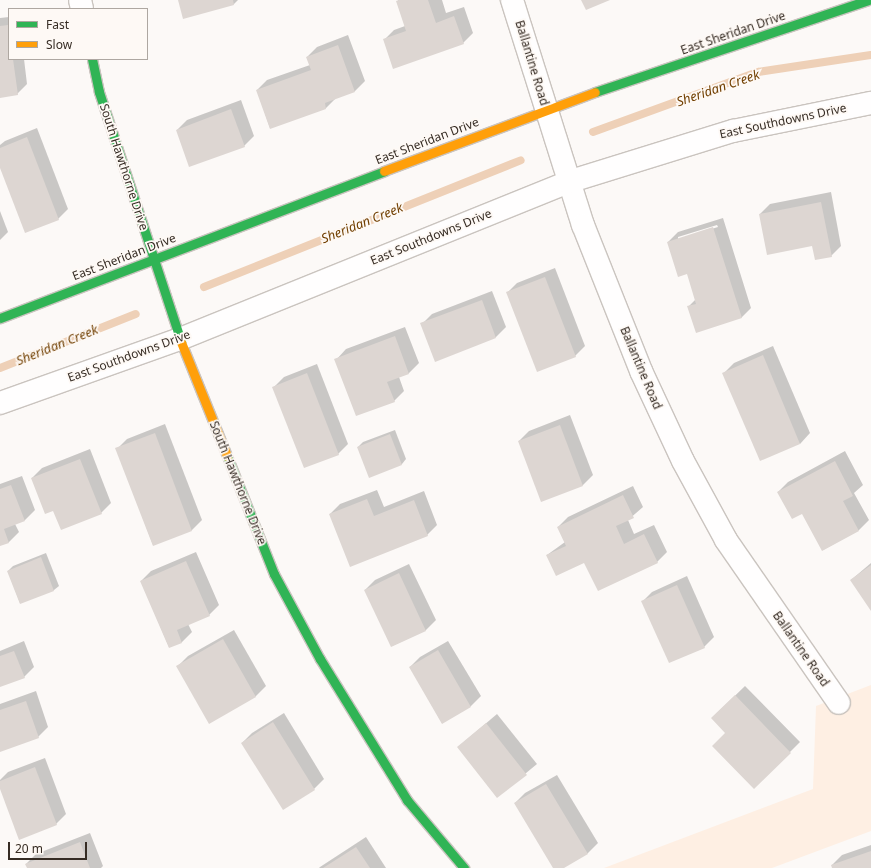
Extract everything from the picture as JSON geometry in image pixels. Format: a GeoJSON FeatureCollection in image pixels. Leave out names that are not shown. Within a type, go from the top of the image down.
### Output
{"type":"FeatureCollection","features":[{"type":"Feature","properties":{"kind":"street","name":"Ballantine Road"},"geometry":{"type":"LineString","coordinates":[[512,0],[568,182],[641,371],[702,500],[754,582],[839,703]]}},
{"type":"Feature","properties":{"kind":"street","name":"East Sheridan Drive"},"geometry":{"type":"LineString","coordinates":[[0,318],[546,109],[868,0]]}},
{"type":"Feature","properties":{"kind":"street","name":"South Hawthorne Drive"},"geometry":{"type":"LineString","coordinates":[[92,60],[99,92],[180,338],[274,574],[320,659],[407,800],[464,868]]}},
{"type":"Feature","properties":{"kind":"street","name":"East Southdowns Drive"},"geometry":{"type":"LineString","coordinates":[[0,403],[180,338],[568,182],[733,131],[871,104]]}},
{"type":"Feature","properties":{"kind":"shaded area"},"geometry":{"type":"Polygon","coordinates":[[[871,685],[871,831],[772,868],[604,868],[813,789],[816,706],[871,685]]]}},
{"type":"Feature","properties":{"kind":"building"},"geometry":{"type":"Polygon","coordinates":[[[178,0],[233,0],[234,5],[183,19],[178,0]]]}},
{"type":"Feature","properties":{"kind":"building"},"geometry":{"type":"Polygon","coordinates":[[[428,0],[436,23],[454,16],[464,44],[393,69],[383,39],[406,31],[396,1],[428,0]]]}},
{"type":"Feature","properties":{"kind":"building"},"geometry":{"type":"Polygon","coordinates":[[[581,0],[610,0],[586,10],[581,0]]]}},
{"type":"Feature","properties":{"kind":"building"},"geometry":{"type":"Polygon","coordinates":[[[8,25],[8,60],[13,60],[18,95],[0,98],[0,26],[8,25]]]}},
{"type":"Feature","properties":{"kind":"building"},"geometry":{"type":"Polygon","coordinates":[[[338,45],[355,92],[325,103],[326,109],[270,129],[256,90],[311,70],[306,57],[338,45]]]}},
{"type":"Feature","properties":{"kind":"building"},"geometry":{"type":"Polygon","coordinates":[[[231,109],[245,147],[189,167],[176,130],[231,109]]]}},
{"type":"Feature","properties":{"kind":"building"},"geometry":{"type":"Polygon","coordinates":[[[27,137],[59,220],[25,233],[0,168],[0,148],[27,137]]]}},
{"type":"Feature","properties":{"kind":"building"},"geometry":{"type":"Polygon","coordinates":[[[821,202],[832,257],[815,260],[812,246],[767,255],[759,214],[821,202]]]}},
{"type":"Feature","properties":{"kind":"building"},"geometry":{"type":"Polygon","coordinates":[[[713,227],[742,318],[696,333],[687,306],[696,304],[687,274],[678,277],[667,242],[713,227]]]}},
{"type":"Feature","properties":{"kind":"building"},"geometry":{"type":"Polygon","coordinates":[[[545,277],[576,357],[537,372],[506,292],[545,277]]]}},
{"type":"Feature","properties":{"kind":"building"},"geometry":{"type":"Polygon","coordinates":[[[482,300],[496,338],[435,362],[420,323],[482,300]]]}},
{"type":"Feature","properties":{"kind":"building"},"geometry":{"type":"Polygon","coordinates":[[[395,336],[409,374],[387,382],[395,402],[356,416],[334,359],[395,336]]]}},
{"type":"Feature","properties":{"kind":"building"},"geometry":{"type":"Polygon","coordinates":[[[763,355],[800,444],[760,461],[722,373],[763,355]]]}},
{"type":"Feature","properties":{"kind":"building"},"geometry":{"type":"Polygon","coordinates":[[[307,373],[339,455],[304,468],[272,387],[307,373]]]}},
{"type":"Feature","properties":{"kind":"building"},"geometry":{"type":"Polygon","coordinates":[[[560,425],[583,486],[541,502],[518,441],[560,425]]]}},
{"type":"Feature","properties":{"kind":"building"},"geometry":{"type":"Polygon","coordinates":[[[155,433],[192,531],[153,546],[115,448],[155,433]]]}},
{"type":"Feature","properties":{"kind":"building"},"geometry":{"type":"Polygon","coordinates":[[[390,434],[402,465],[369,478],[357,447],[390,434]]]}},
{"type":"Feature","properties":{"kind":"building"},"geometry":{"type":"Polygon","coordinates":[[[80,459],[102,514],[61,530],[53,511],[45,514],[31,478],[80,459]]]}},
{"type":"Feature","properties":{"kind":"building"},"geometry":{"type":"Polygon","coordinates":[[[835,461],[853,496],[843,501],[859,531],[822,551],[802,514],[792,519],[777,492],[835,461]]]}},
{"type":"Feature","properties":{"kind":"building"},"geometry":{"type":"Polygon","coordinates":[[[11,485],[25,521],[4,529],[9,543],[0,546],[0,489],[11,485]]]}},
{"type":"Feature","properties":{"kind":"building"},"geometry":{"type":"Polygon","coordinates":[[[623,495],[634,518],[616,526],[624,544],[644,534],[658,563],[598,591],[584,563],[556,576],[546,555],[566,546],[557,527],[623,495]]]}},
{"type":"Feature","properties":{"kind":"building"},"geometry":{"type":"Polygon","coordinates":[[[367,499],[374,516],[414,500],[428,536],[350,567],[329,514],[367,499]]]}},
{"type":"Feature","properties":{"kind":"building"},"geometry":{"type":"Polygon","coordinates":[[[41,557],[54,591],[20,604],[7,571],[41,557]]]}},
{"type":"Feature","properties":{"kind":"building"},"geometry":{"type":"Polygon","coordinates":[[[186,561],[210,616],[177,630],[182,643],[169,648],[140,581],[186,561]]]}},
{"type":"Feature","properties":{"kind":"building"},"geometry":{"type":"Polygon","coordinates":[[[871,565],[871,611],[850,580],[871,565]]]}},
{"type":"Feature","properties":{"kind":"building"},"geometry":{"type":"Polygon","coordinates":[[[399,573],[426,631],[391,647],[364,590],[399,573]]]}},
{"type":"Feature","properties":{"kind":"building"},"geometry":{"type":"Polygon","coordinates":[[[677,585],[705,648],[669,663],[641,601],[677,585]]]}},
{"type":"Feature","properties":{"kind":"building"},"geometry":{"type":"Polygon","coordinates":[[[223,639],[256,697],[209,724],[176,666],[223,639]]]}},
{"type":"Feature","properties":{"kind":"building"},"geometry":{"type":"Polygon","coordinates":[[[438,650],[471,707],[442,724],[409,667],[438,650]]]}},
{"type":"Feature","properties":{"kind":"building"},"geometry":{"type":"Polygon","coordinates":[[[14,651],[25,678],[0,687],[0,656],[14,651]]]}},
{"type":"Feature","properties":{"kind":"building"},"geometry":{"type":"Polygon","coordinates":[[[735,695],[791,753],[754,789],[712,746],[725,733],[711,718],[735,695]]]}},
{"type":"Feature","properties":{"kind":"building"},"geometry":{"type":"Polygon","coordinates":[[[26,701],[39,738],[0,752],[0,710],[26,701]]]}},
{"type":"Feature","properties":{"kind":"building"},"geometry":{"type":"Polygon","coordinates":[[[273,722],[315,790],[283,810],[241,743],[273,722]]]}},
{"type":"Feature","properties":{"kind":"building"},"geometry":{"type":"Polygon","coordinates":[[[486,723],[527,775],[497,798],[457,747],[486,723]]]}},
{"type":"Feature","properties":{"kind":"building"},"geometry":{"type":"Polygon","coordinates":[[[35,767],[57,825],[19,840],[0,789],[0,781],[35,767]]]}},
{"type":"Feature","properties":{"kind":"building"},"geometry":{"type":"Polygon","coordinates":[[[546,784],[588,854],[564,868],[553,868],[514,803],[546,784]]]}},
{"type":"Feature","properties":{"kind":"building"},"geometry":{"type":"Polygon","coordinates":[[[80,842],[90,868],[27,868],[25,864],[80,842]]]}},
{"type":"Feature","properties":{"kind":"building"},"geometry":{"type":"Polygon","coordinates":[[[356,847],[370,868],[323,868],[356,847]]]}},
{"type":"Feature","properties":{"kind":"building"},"geometry":{"type":"Polygon","coordinates":[[[871,851],[871,868],[832,868],[831,865],[871,851]]]}},
{"type":"Feature","properties":{"kind":"waterway","name":"Sheridan Creek"},"geometry":{"type":"LineString","coordinates":[[593,132],[758,72],[871,55]]}},
{"type":"Feature","properties":{"kind":"waterway","name":"Sheridan Creek"},"geometry":{"type":"LineString","coordinates":[[204,287],[521,160]]}},
{"type":"Feature","properties":{"kind":"waterway","name":"Sheridan Creek"},"geometry":{"type":"LineString","coordinates":[[0,368],[136,314]]}},
{"type":"Feature","properties":{"kind":"traffic: fast"},"geometry":{"type":"LineString","coordinates":[[595,92],[868,0]]}},
{"type":"Feature","properties":{"kind":"traffic: fast"},"geometry":{"type":"LineString","coordinates":[[92,60],[99,92],[181,342]]}},
{"type":"Feature","properties":{"kind":"traffic: fast"},"geometry":{"type":"LineString","coordinates":[[0,318],[384,171]]}},
{"type":"Feature","properties":{"kind":"traffic: fast"},"geometry":{"type":"LineString","coordinates":[[227,456],[274,574],[320,659],[407,800],[464,868]]}},
{"type":"Feature","properties":{"kind":"traffic: slow"},"geometry":{"type":"LineString","coordinates":[[384,171],[595,92]]}},
{"type":"Feature","properties":{"kind":"traffic: slow"},"geometry":{"type":"LineString","coordinates":[[181,342],[227,456]]}}]}
